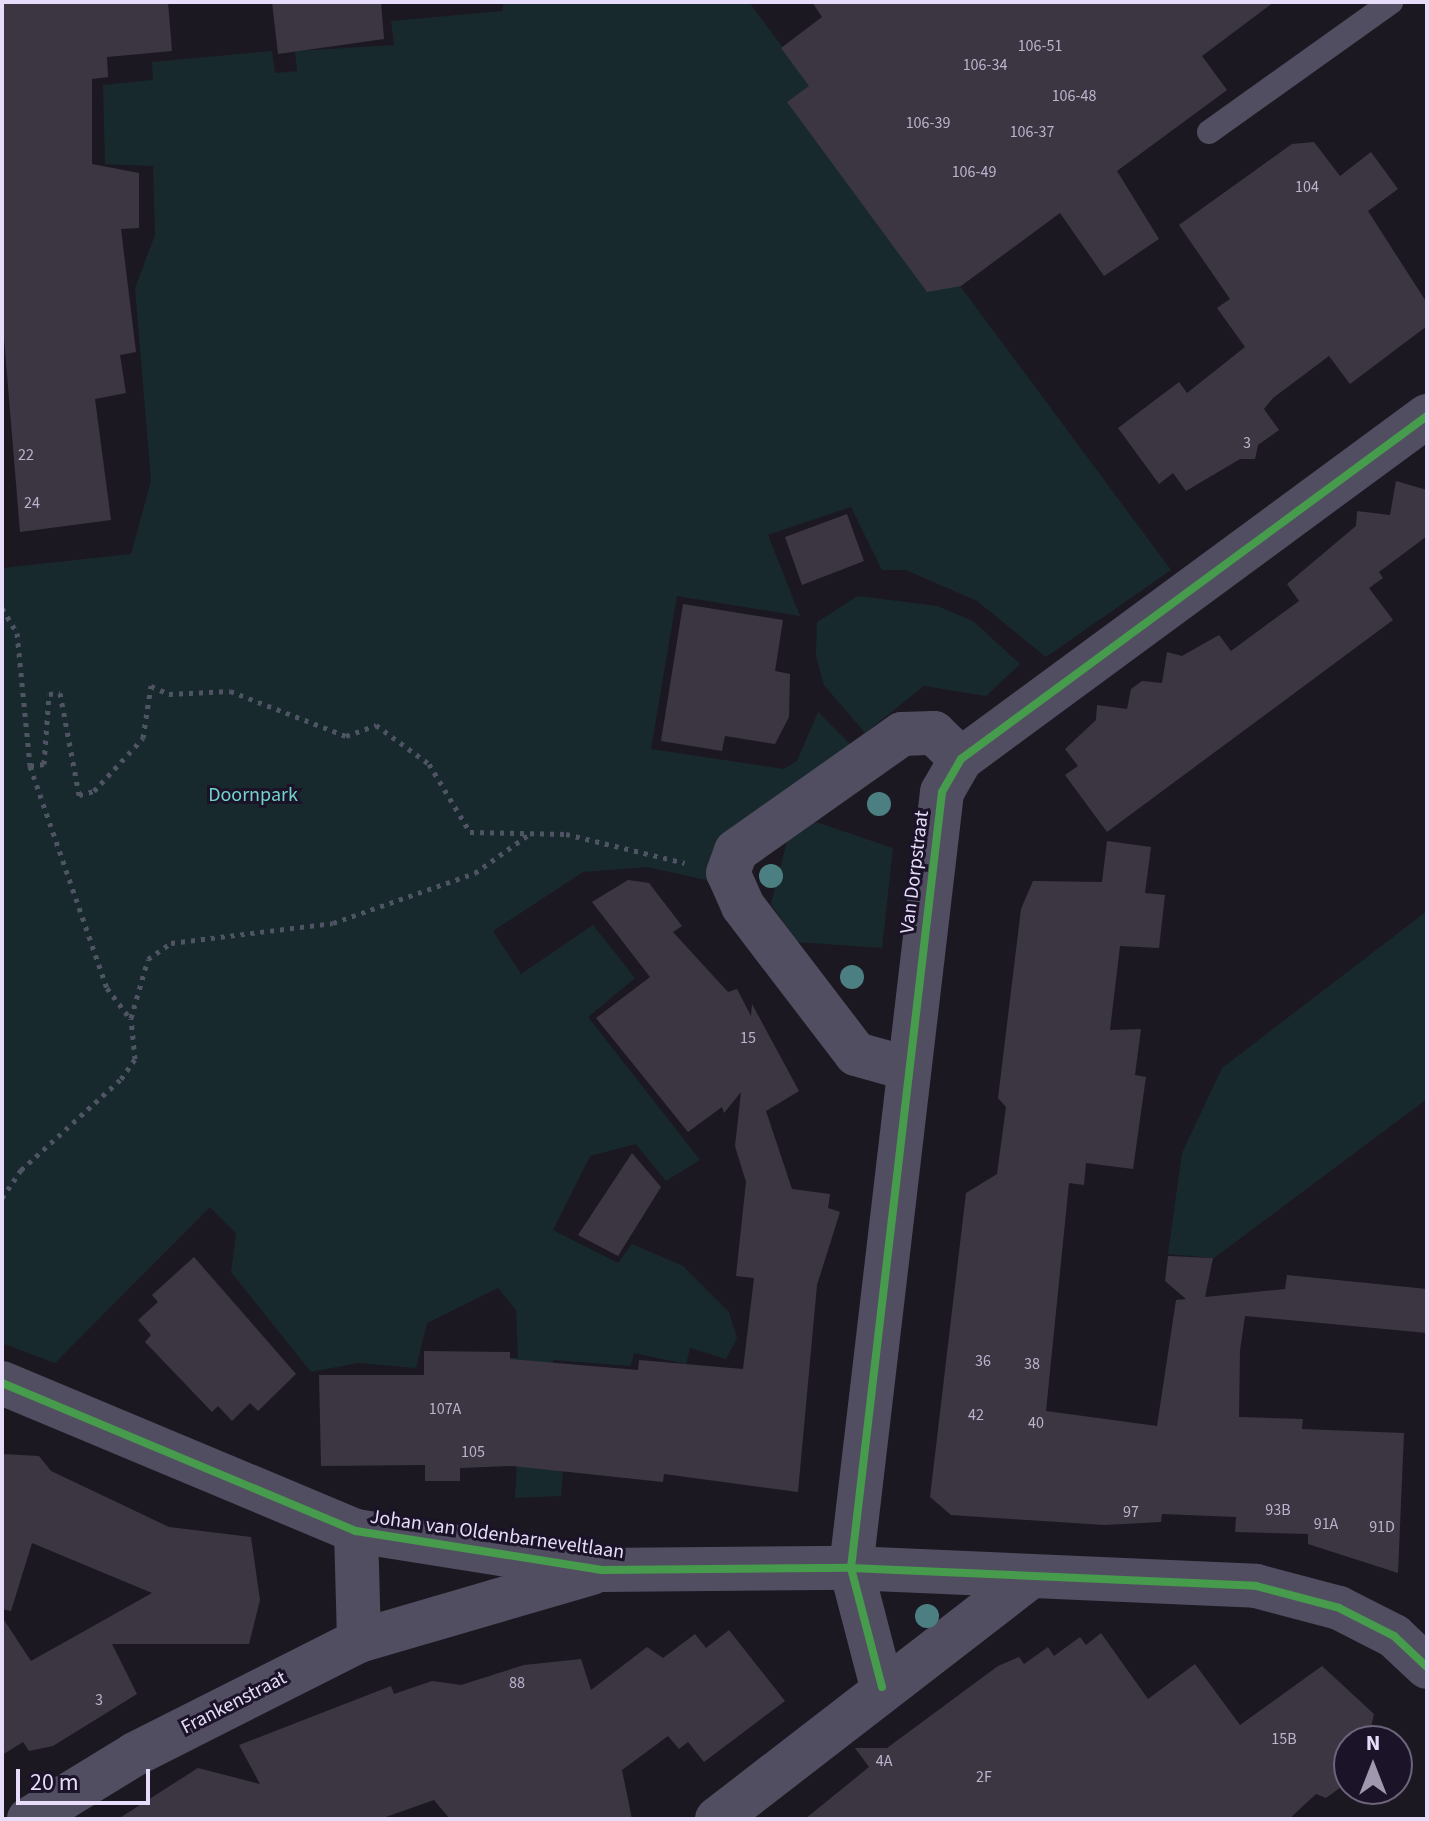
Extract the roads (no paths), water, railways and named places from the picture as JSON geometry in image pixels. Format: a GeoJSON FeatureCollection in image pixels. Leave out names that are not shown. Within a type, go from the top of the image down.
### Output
{"type":"FeatureCollection","features":[{"type":"Feature","properties":{"kind":"street","name":"Van Dorpstraat"},"geometry":{"type":"LineString","coordinates":[[851,1568],[906,1068],[942,792],[961,759],[1427,416]]}},
{"type":"Feature","properties":{"kind":"street"},"geometry":{"type":"LineString","coordinates":[[906,1068],[856,1054],[743,906],[728,873],[736,851],[902,734],[934,733],[961,759]]}},
{"type":"Feature","properties":{"kind":"street","name":"Johan van Oldenbarneveltlaan"},"geometry":{"type":"LineString","coordinates":[[2,1383],[356,1531],[602,1570],[851,1568],[1296,1594],[1394,1636],[1427,1667]]}},
{"type":"Feature","properties":{"kind":"street"},"geometry":{"type":"LineString","coordinates":[[356,1531],[359,1641]]}},
{"type":"Feature","properties":{"kind":"street"},"geometry":{"type":"LineString","coordinates":[[851,1568],[882,1687]]}},
{"type":"Feature","properties":{"kind":"street","name":"Frankenstraat"},"geometry":{"type":"LineString","coordinates":[[29,1819],[135,1754],[359,1641],[602,1570]]}},
{"type":"Feature","properties":{"kind":"street"},"geometry":{"type":"LineString","coordinates":[[717,1819],[882,1687],[1030,1577]]}},
{"type":"Feature","properties":{"kind":"lane"},"geometry":{"type":"LineString","coordinates":[[1209,132],[1391,2]]}},
{"type":"Feature","properties":{"kind":"park label","name":"Doornpark"},"geometry":{"type":"Point","coordinates":[253,795]}}]}
